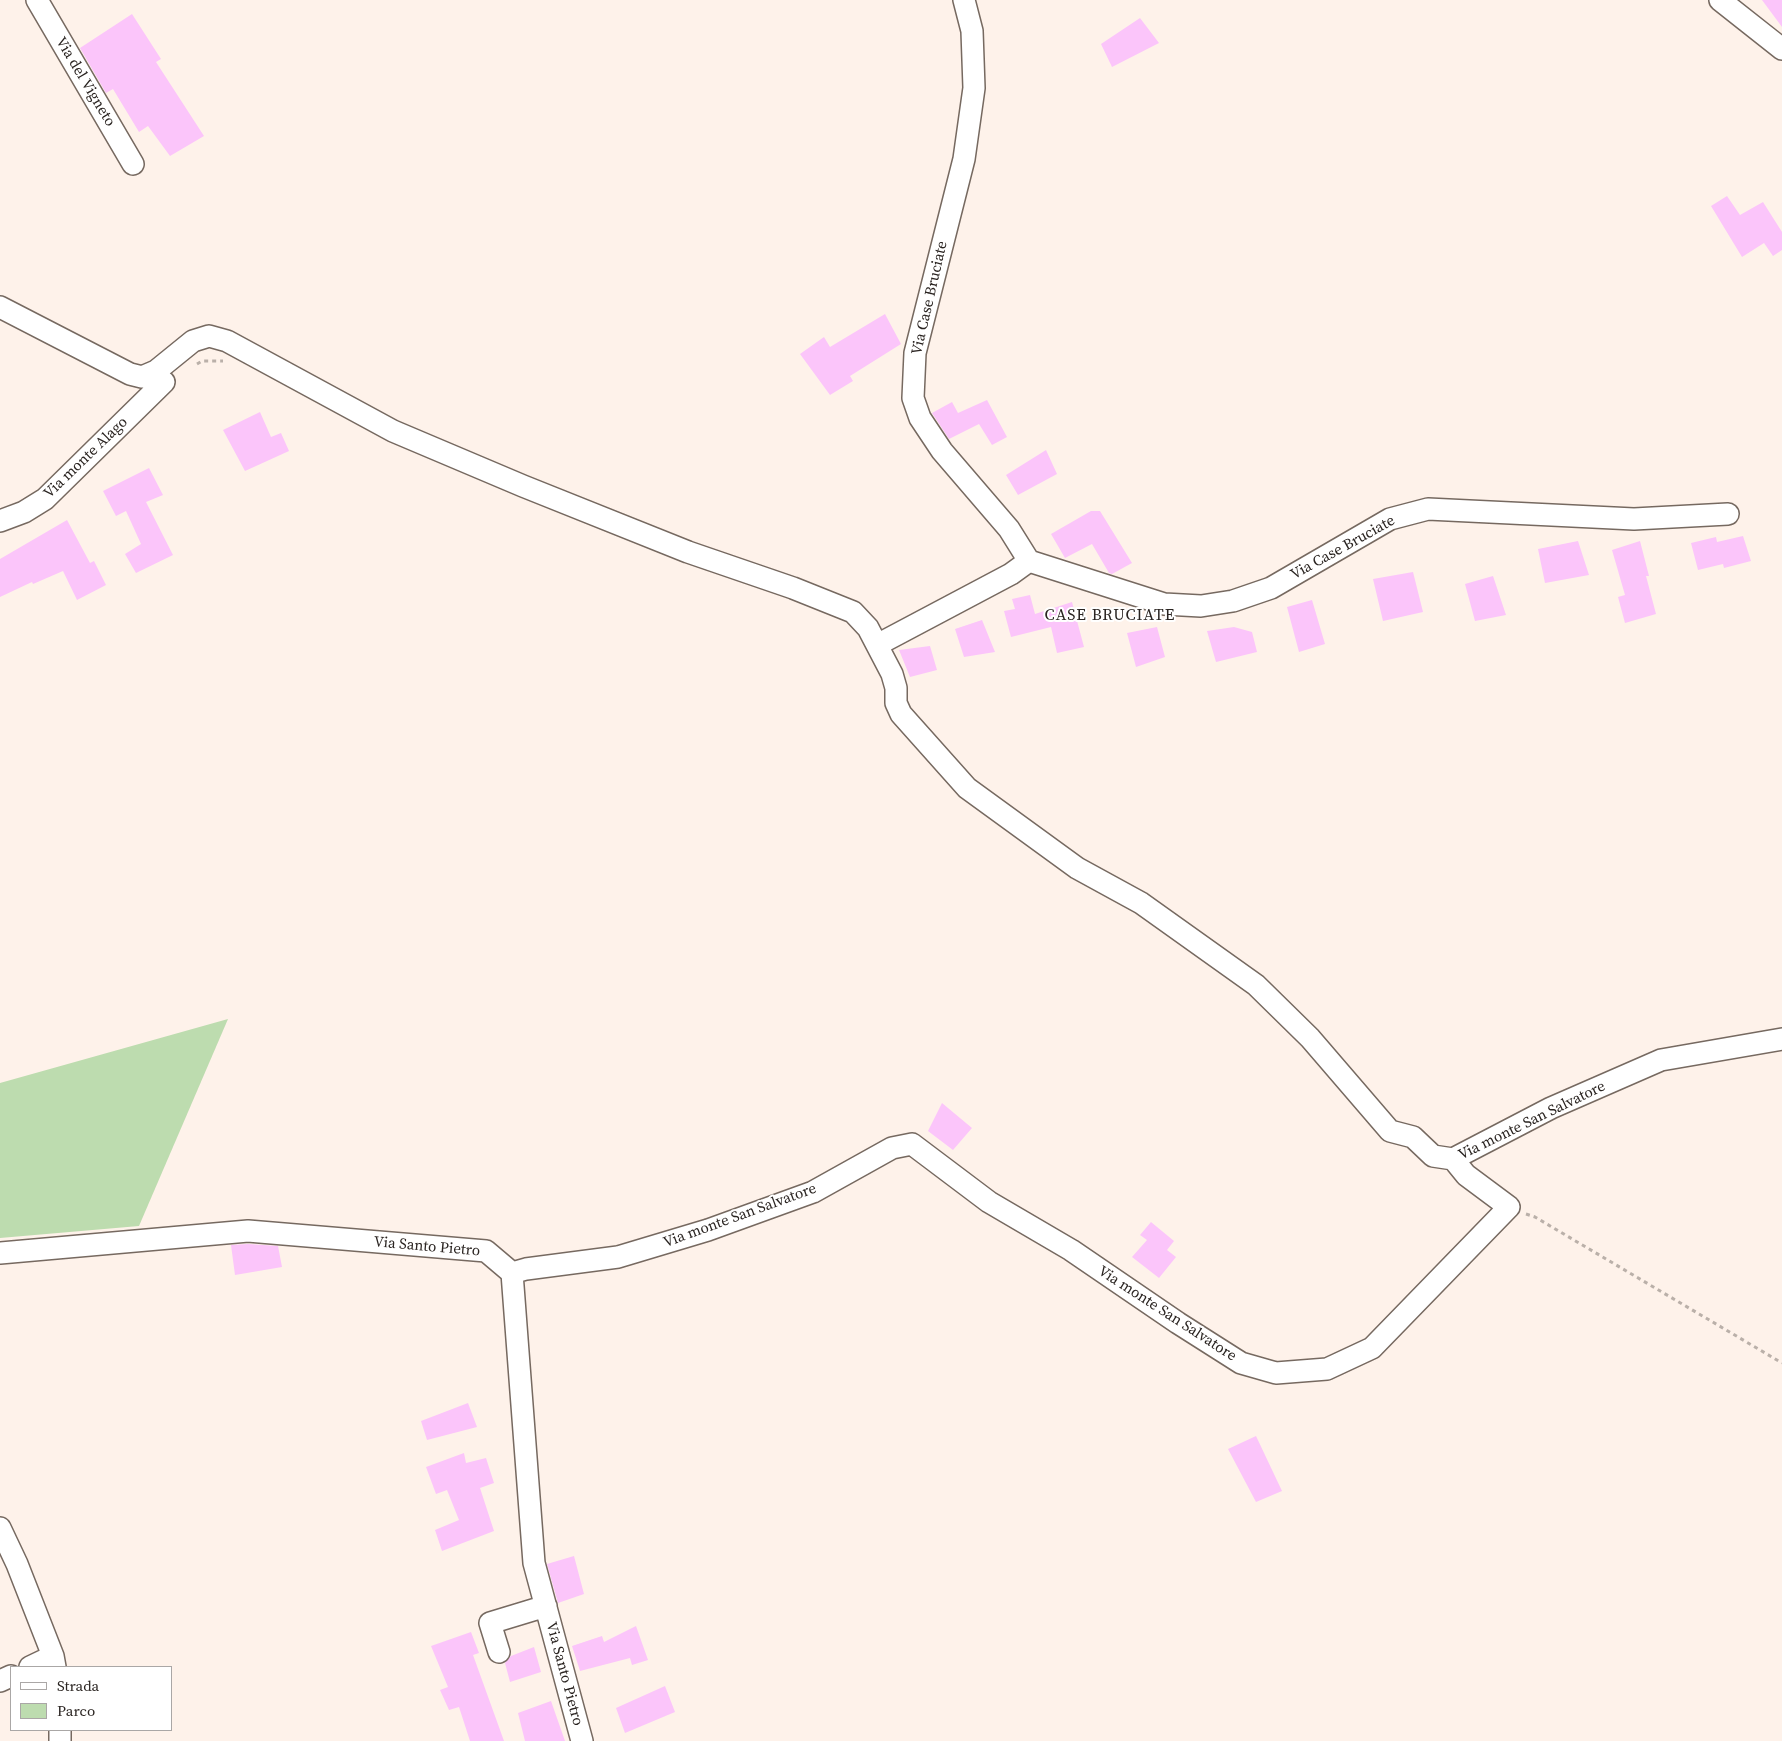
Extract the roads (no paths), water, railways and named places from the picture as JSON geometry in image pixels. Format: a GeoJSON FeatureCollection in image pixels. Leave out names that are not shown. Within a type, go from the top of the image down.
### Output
{"type":"FeatureCollection","features":[{"type":"Feature","properties":{"kind":"street","name":"Via del Vigneto"},"geometry":{"type":"LineString","coordinates":[[37,0],[133,164]]}},
{"type":"Feature","properties":{"kind":"street","name":"Via Case Bruciate"},"geometry":{"type":"LineString","coordinates":[[964,0],[972,31],[974,88],[964,159],[915,352],[913,398],[920,418],[942,451],[1008,529],[1029,561],[1164,604],[1201,606],[1233,601],[1271,588],[1390,519],[1428,509],[1634,519],[1728,514]]}},
{"type":"Feature","properties":{"kind":"street"},"geometry":{"type":"LineString","coordinates":[[1720,0],[1782,48]]}},
{"type":"Feature","properties":{"kind":"street"},"geometry":{"type":"LineString","coordinates":[[0,307],[130,374],[142,377],[156,371],[193,341],[208,336],[227,341],[401,435],[688,552],[793,588],[853,612],[868,628],[892,674],[896,688],[896,703],[901,714],[967,788],[1077,868],[1141,903],[1256,985],[1310,1038],[1390,1131],[1413,1138],[1433,1156],[1452,1158]]}},
{"type":"Feature","properties":{"kind":"street","name":"Via monte Alago"},"geometry":{"type":"LineString","coordinates":[[0,522],[24,512],[45,499],[164,382]]}},
{"type":"Feature","properties":{"kind":"street"},"geometry":{"type":"LineString","coordinates":[[877,645],[1011,574],[1029,561]]}},
{"type":"Feature","properties":{"kind":"street","name":"Via monte San Salvatore"},"geometry":{"type":"LineString","coordinates":[[512,1273],[526,1269],[618,1257],[708,1230],[813,1192],[892,1148],[912,1144],[989,1202],[1071,1250],[1178,1324],[1241,1363],[1276,1373],[1327,1369],[1372,1348],[1509,1207],[1466,1176],[1452,1158],[1551,1108],[1661,1060],[1782,1039]]}},
{"type":"Feature","properties":{"kind":"street","name":"Via Santo Pietro"},"geometry":{"type":"LineString","coordinates":[[0,1253],[248,1232],[486,1251],[512,1273],[534,1563],[582,1741]]}},
{"type":"Feature","properties":{"kind":"street"},"geometry":{"type":"LineString","coordinates":[[0,1528],[17,1564],[54,1662],[35,1666]]}},
{"type":"Feature","properties":{"kind":"street","name":"Via Santo Pietro"},"geometry":{"type":"LineString","coordinates":[[499,1652],[490,1623],[546,1606]]}},
{"type":"Feature","properties":{"kind":"district","name":"CASE BRUCIATE"},"geometry":{"type":"Point","coordinates":[1110,616]}}]}
